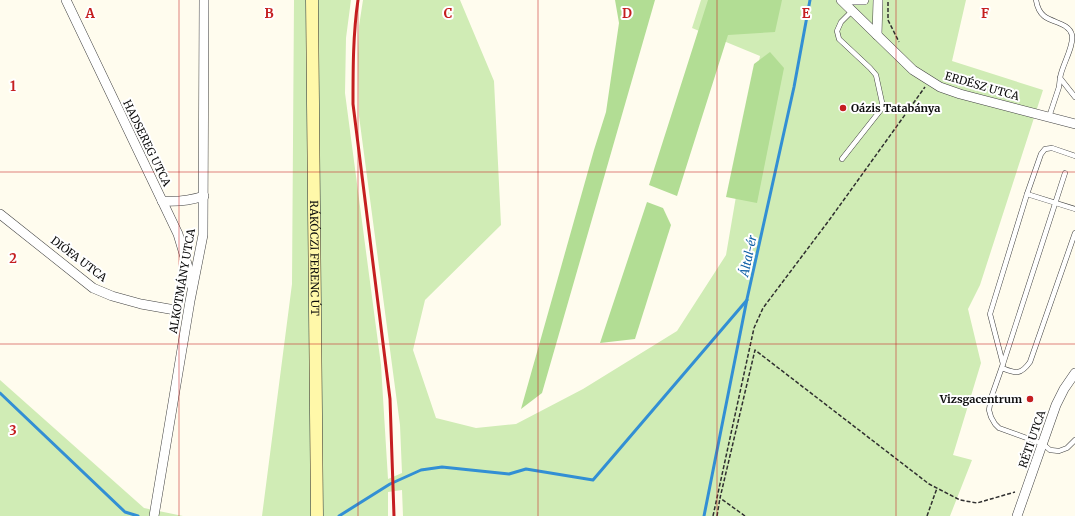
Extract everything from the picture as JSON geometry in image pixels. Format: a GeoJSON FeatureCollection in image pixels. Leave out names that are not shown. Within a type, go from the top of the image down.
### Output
{"type":"FeatureCollection","features":[{"type":"Feature","properties":{"kind":"main road","name":"RÁKÓCZI FERENC ÚT"},"geometry":{"type":"LineString","coordinates":[[312,0],[317,516]]}},
{"type":"Feature","properties":{"kind":"street","name":"HADSEREG UTCA"},"geometry":{"type":"LineString","coordinates":[[66,0],[178,234],[190,274],[190,301]]}},
{"type":"Feature","properties":{"kind":"street","name":"ALKOTMÁNY UTCA"},"geometry":{"type":"LineString","coordinates":[[154,516],[190,301],[202,245],[204,225],[204,0]]}},
{"type":"Feature","properties":{"kind":"street","name":"ERDÉSZ UTCA"},"geometry":{"type":"LineString","coordinates":[[841,0],[912,70],[940,87],[960,94],[1075,123]]}},
{"type":"Feature","properties":{"kind":"street"},"geometry":{"type":"LineString","coordinates":[[847,0],[864,0]]}},
{"type":"Feature","properties":{"kind":"street"},"geometry":{"type":"LineString","coordinates":[[877,35],[878,0]]}},
{"type":"Feature","properties":{"kind":"street"},"geometry":{"type":"LineString","coordinates":[[162,201],[176,202],[204,196]]}},
{"type":"Feature","properties":{"kind":"street","name":"DIÓFA UTCA"},"geometry":{"type":"LineString","coordinates":[[0,214],[94,288],[112,296],[141,304],[175,310]]}},
{"type":"Feature","properties":{"kind":"street","name":"RÉTI UTCA"},"geometry":{"type":"LineString","coordinates":[[1017,516],[1056,405],[1075,373]]}},
{"type":"Feature","properties":{"kind":"lane"},"geometry":{"type":"LineString","coordinates":[[1036,0],[1038,9],[1045,17],[1068,28],[1072,35],[1071,43],[1061,71],[1059,87],[1049,117]]}},
{"type":"Feature","properties":{"kind":"lane"},"geometry":{"type":"LineString","coordinates":[[842,159],[883,107],[876,75],[839,39],[837,31],[841,22],[852,10]]}},
{"type":"Feature","properties":{"kind":"lane"},"geometry":{"type":"LineString","coordinates":[[1060,78],[1075,97]]}},
{"type":"Feature","properties":{"kind":"lane"},"geometry":{"type":"LineString","coordinates":[[1075,156],[1052,148],[1045,149],[1041,154],[990,314],[1002,366],[1015,373],[1024,370],[1030,362],[1075,233]]}},
{"type":"Feature","properties":{"kind":"lane"},"geometry":{"type":"LineString","coordinates":[[1065,173],[1002,366],[990,398],[990,410],[995,424],[999,428],[1043,444],[1050,450],[1059,451],[1067,448],[1075,440]]}},
{"type":"Feature","properties":{"kind":"lane"},"geometry":{"type":"LineString","coordinates":[[1027,194],[1075,209]]}},
{"type":"Feature","properties":{"kind":"path"},"geometry":{"type":"LineString","coordinates":[[888,0],[888,20],[902,48]]}},
{"type":"Feature","properties":{"kind":"path"},"geometry":{"type":"LineString","coordinates":[[713,516],[754,328],[763,308],[830,220],[930,81]]}},
{"type":"Feature","properties":{"kind":"path"},"geometry":{"type":"LineString","coordinates":[[717,516],[755,350],[929,484],[960,500],[977,503],[1006,496],[1028,487]]}},
{"type":"Feature","properties":{"kind":"path"},"geometry":{"type":"LineString","coordinates":[[927,516],[937,488]]}},
{"type":"Feature","properties":{"kind":"path"},"geometry":{"type":"LineString","coordinates":[[720,498],[745,516]]}},
{"type":"Feature","properties":{"kind":"green space"},"geometry":{"type":"Polygon","coordinates":[[[294,0],[351,0],[346,38],[345,93],[381,365],[388,479],[402,473],[400,425],[359,116],[358,54],[359,26],[363,0],[460,0],[494,81],[501,225],[425,300],[413,350],[436,418],[476,428],[516,424],[583,389],[677,331],[726,255],[760,56],[692,28],[701,0],[966,0],[952,61],[1043,90],[980,285],[968,309],[981,363],[953,455],[972,460],[950,516],[403,516],[402,490],[388,492],[388,516],[262,516],[292,284],[294,0]]]}},
{"type":"Feature","properties":{"kind":"green space"},"geometry":{"type":"Polygon","coordinates":[[[615,0],[655,0],[542,393],[521,409],[606,112],[619,23],[615,0]]]}},
{"type":"Feature","properties":{"kind":"green space"},"geometry":{"type":"Polygon","coordinates":[[[708,0],[782,0],[775,32],[728,35],[677,196],[649,185],[708,0]]]}},
{"type":"Feature","properties":{"kind":"green space"},"geometry":{"type":"Polygon","coordinates":[[[770,52],[784,68],[757,203],[726,197],[754,64],[770,52]]]}},
{"type":"Feature","properties":{"kind":"green space"},"geometry":{"type":"Polygon","coordinates":[[[647,202],[663,208],[671,225],[635,339],[600,343],[647,202]]]}},
{"type":"Feature","properties":{"kind":"green space"},"geometry":{"type":"Polygon","coordinates":[[[0,380],[144,508],[183,516],[0,516],[0,380]]]}},
{"type":"Feature","properties":{"kind":"waterway","name":"Által-ér"},"geometry":{"type":"LineString","coordinates":[[704,516],[747,299],[794,87],[810,0]]}},
{"type":"Feature","properties":{"kind":"waterway"},"geometry":{"type":"LineString","coordinates":[[339,516],[390,484],[421,470],[442,467],[509,474],[526,469],[593,480],[747,300]]}},
{"type":"Feature","properties":{"kind":"waterway"},"geometry":{"type":"LineString","coordinates":[[0,393],[125,512],[138,516]]}},
{"type":"Feature","properties":{"kind":"railway"},"geometry":{"type":"LineString","coordinates":[[358,0],[354,39],[353,104],[390,399],[394,516]]}},
{"type":"Feature","properties":{"kind":"place","name":"Oázis Tatabánya"},"geometry":{"type":"Point","coordinates":[843,108]}},
{"type":"Feature","properties":{"kind":"place","name":"Vizsgacentrum"},"geometry":{"type":"Point","coordinates":[1030,399]}}]}
